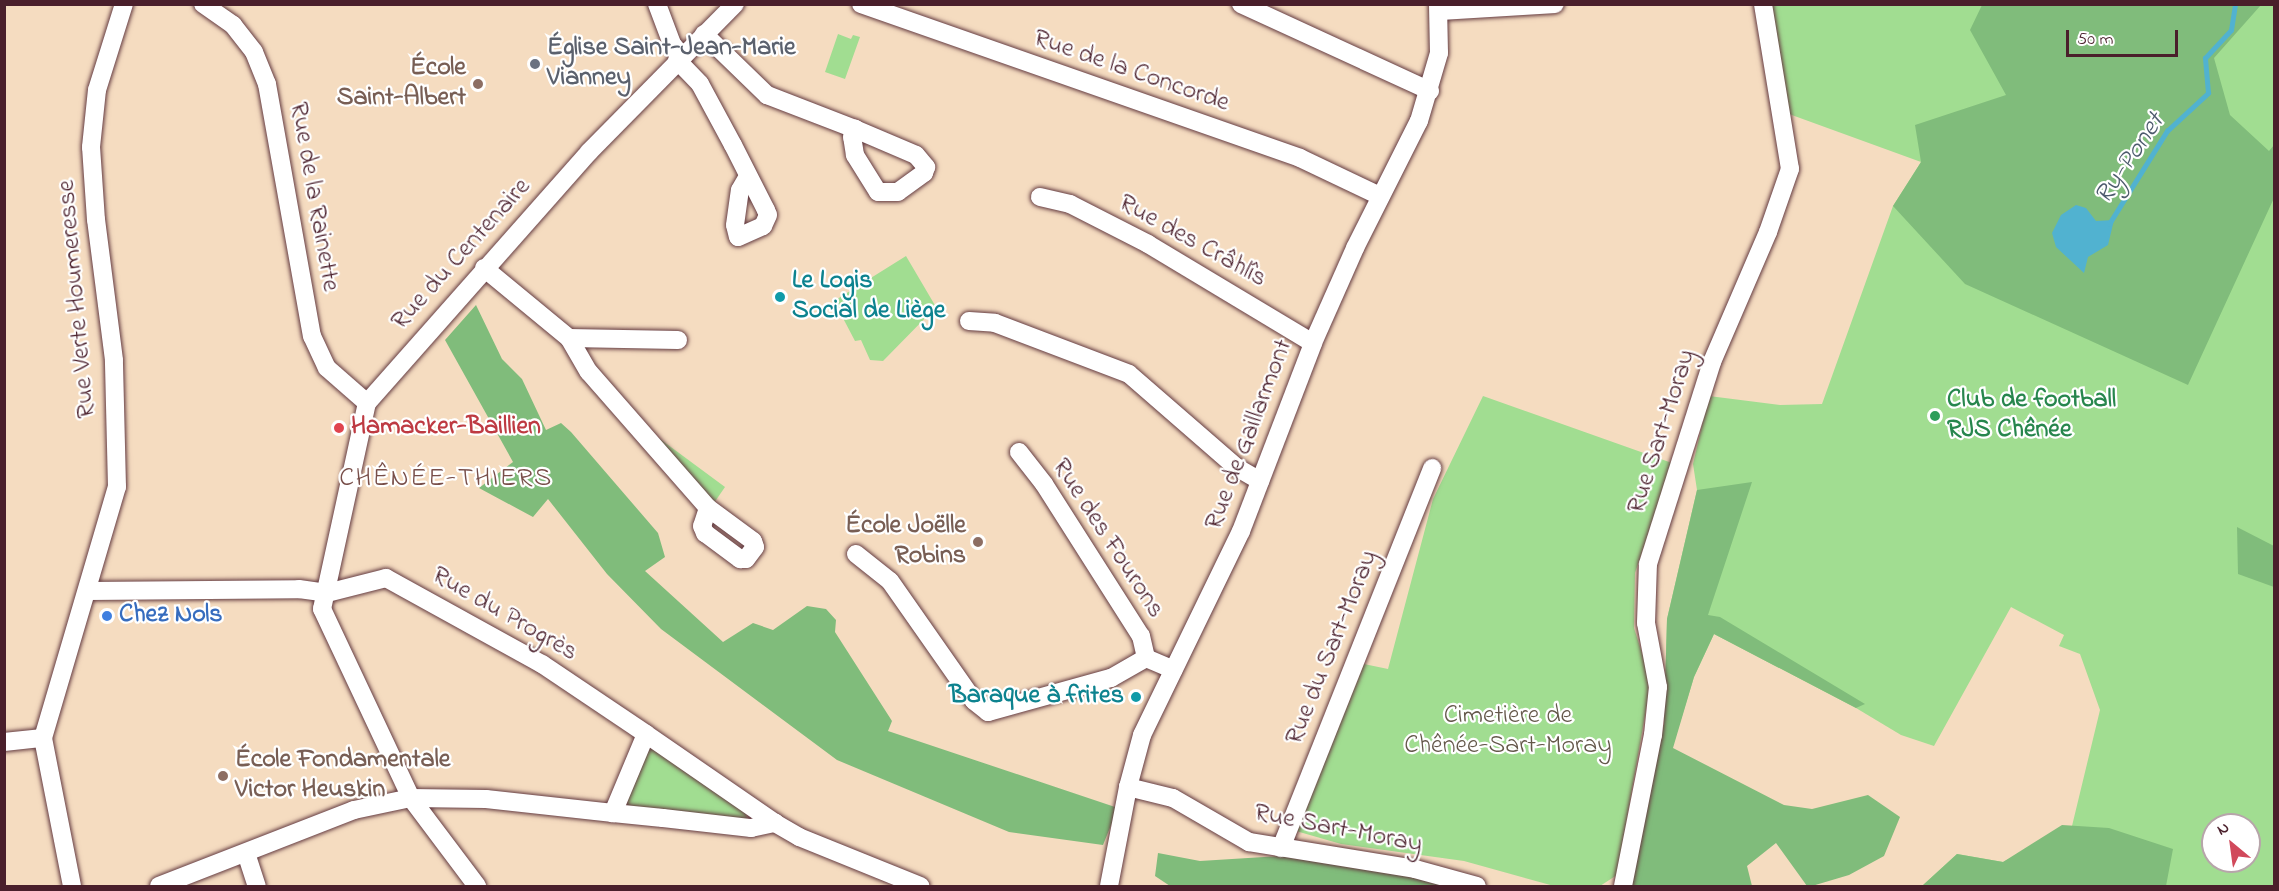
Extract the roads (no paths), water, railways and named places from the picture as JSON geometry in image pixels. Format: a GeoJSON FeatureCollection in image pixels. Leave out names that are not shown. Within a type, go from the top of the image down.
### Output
{"type":"FeatureCollection","features":[{"type":"Feature","properties":{"kind":"street","name":"Rue Verte Houmeresse"},"geometry":{"type":"LineString","coordinates":[[43,738],[117,487],[114,360],[96,220],[92,112],[124,4]]}},
{"type":"Feature","properties":{"kind":"street","name":"Rue de la Rainette"},"geometry":{"type":"LineString","coordinates":[[203,4],[233,25],[254,52],[267,84],[312,336],[327,368],[367,403]]}},
{"type":"Feature","properties":{"kind":"street"},"geometry":{"type":"LineString","coordinates":[[657,4],[672,44],[700,84],[748,176]]}},
{"type":"Feature","properties":{"kind":"street","name":"Rue de la Concorde"},"geometry":{"type":"LineString","coordinates":[[861,4],[1300,158],[1380,196]]}},
{"type":"Feature","properties":{"kind":"street"},"geometry":{"type":"LineString","coordinates":[[1241,4],[1430,91]]}},
{"type":"Feature","properties":{"kind":"street"},"geometry":{"type":"LineString","coordinates":[[1439,8],[1555,4]]}},
{"type":"Feature","properties":{"kind":"street","name":"Rue Sart-Moray"},"geometry":{"type":"LineString","coordinates":[[1623,886],[1651,746],[1658,687],[1646,623],[1647,564],[1712,362],[1768,232],[1790,169],[1763,4]]}},
{"type":"Feature","properties":{"kind":"street","name":"Rue du Centenaire"},"geometry":{"type":"LineString","coordinates":[[477,886],[411,798],[322,609],[367,403],[484,268],[680,58],[733,5]]}},
{"type":"Feature","properties":{"kind":"street","name":"Rue de Gaillarmont"},"geometry":{"type":"LineString","coordinates":[[1108,886],[1128,787],[1142,735],[1241,531],[1313,343],[1380,196],[1405,152],[1430,91],[1440,53],[1439,8]]}},
{"type":"Feature","properties":{"kind":"street"},"geometry":{"type":"LineString","coordinates":[[704,34],[767,95],[855,129]]}},
{"type":"Feature","properties":{"kind":"street","name":"Rue des Crâhlîs"},"geometry":{"type":"LineString","coordinates":[[1040,197],[1070,204],[1148,244],[1313,343]]}},
{"type":"Feature","properties":{"kind":"street"},"geometry":{"type":"LineString","coordinates":[[484,268],[569,338],[590,372],[708,508]]}},
{"type":"Feature","properties":{"kind":"street"},"geometry":{"type":"LineString","coordinates":[[969,321],[995,323],[1129,374],[1236,467],[1260,481]]}},
{"type":"Feature","properties":{"kind":"street"},"geometry":{"type":"LineString","coordinates":[[569,338],[678,340]]}},
{"type":"Feature","properties":{"kind":"street","name":"Rue des Fourons"},"geometry":{"type":"LineString","coordinates":[[1018,452],[1044,484],[1142,636],[1146,658]]}},
{"type":"Feature","properties":{"kind":"street","name":"Rue du Sart-Moray"},"geometry":{"type":"LineString","coordinates":[[1281,848],[1432,468]]}},
{"type":"Feature","properties":{"kind":"street"},"geometry":{"type":"LineString","coordinates":[[856,554],[890,581],[974,701],[988,712],[1111,678],[1146,658],[1174,670]]}},
{"type":"Feature","properties":{"kind":"street","name":"Rue du Progrès"},"geometry":{"type":"LineString","coordinates":[[327,594],[386,578],[542,664],[799,837],[920,886]]}},
{"type":"Feature","properties":{"kind":"street"},"geometry":{"type":"LineString","coordinates":[[88,591],[299,589],[327,594]]}},
{"type":"Feature","properties":{"kind":"street"},"geometry":{"type":"LineString","coordinates":[[613,813],[646,734]]}},
{"type":"Feature","properties":{"kind":"street"},"geometry":{"type":"LineString","coordinates":[[4,742],[43,738],[72,886]]}},
{"type":"Feature","properties":{"kind":"street","name":"Rue Sart-Moray"},"geometry":{"type":"LineString","coordinates":[[1128,787],[1173,798],[1249,842],[1415,869],[1478,886]]}},
{"type":"Feature","properties":{"kind":"street"},"geometry":{"type":"LineString","coordinates":[[159,886],[354,810],[411,798],[486,799],[751,828],[775,823]]}},
{"type":"Feature","properties":{"kind":"street"},"geometry":{"type":"LineString","coordinates":[[246,853],[257,886]]}},
{"type":"Feature","properties":{"kind":"water"},"geometry":{"type":"Polygon","coordinates":[[[2076,205],[2086,208],[2096,221],[2114,220],[2108,245],[2088,257],[2084,273],[2056,247],[2052,233],[2061,215],[2076,205]]]}},
{"type":"Feature","properties":{"kind":"waterway","name":"Ry-Ponet"},"geometry":{"type":"LineString","coordinates":[[2109,224],[2167,131],[2208,93],[2205,58],[2231,30],[2235,4]]}},
{"type":"Feature","properties":{"kind":"place","name":"Église Saint-Jean-Marie Vianney"},"geometry":{"type":"Point","coordinates":[535,64]}},
{"type":"Feature","properties":{"kind":"place","name":"École Saint-Albert"},"geometry":{"type":"Point","coordinates":[478,84]}},
{"type":"Feature","properties":{"kind":"place","name":"Le Logis Social de Liège"},"geometry":{"type":"Point","coordinates":[780,297]}},
{"type":"Feature","properties":{"kind":"place","name":"Club de football RJS Chênée"},"geometry":{"type":"Point","coordinates":[1935,416]}},
{"type":"Feature","properties":{"kind":"place","name":"Hamacker-Baillien"},"geometry":{"type":"Point","coordinates":[339,428]}},
{"type":"Feature","properties":{"kind":"place","name":"École Joëlle Robins"},"geometry":{"type":"Point","coordinates":[978,542]}},
{"type":"Feature","properties":{"kind":"place","name":"Chez Nols"},"geometry":{"type":"Point","coordinates":[107,616]}},
{"type":"Feature","properties":{"kind":"place","name":"Baraque à frites"},"geometry":{"type":"Point","coordinates":[1136,697]}},
{"type":"Feature","properties":{"kind":"place","name":"École Fondamentale Victor Heuskin"},"geometry":{"type":"Point","coordinates":[223,776]}},
{"type":"Feature","properties":{"kind":"district","name":"CHÊNÉE-THIERS"},"geometry":{"type":"Point","coordinates":[446,479]}},
{"type":"Feature","properties":{"kind":"park label","name":"Cimetière de Chênée-Sart-Moray"},"geometry":{"type":"Point","coordinates":[1508,732]}}]}
